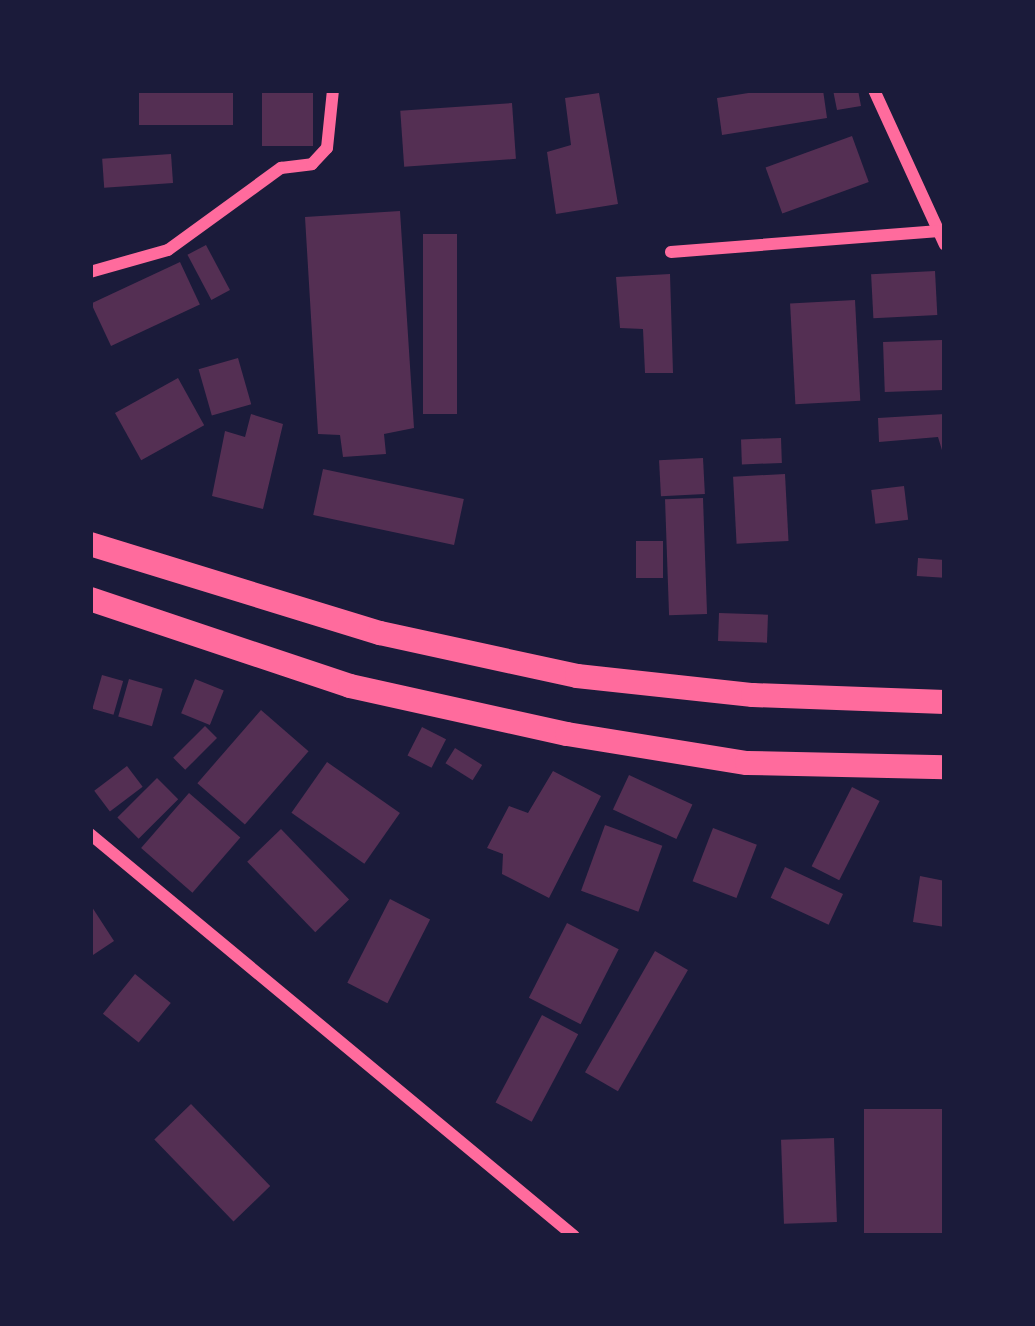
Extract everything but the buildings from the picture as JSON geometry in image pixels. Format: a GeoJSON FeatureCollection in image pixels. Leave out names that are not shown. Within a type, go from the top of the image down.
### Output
{"type":"FeatureCollection","features":[{"type":"Feature","properties":{"kind":"highway"},"geometry":{"type":"LineString","coordinates":[[90,544],[267,602],[577,676],[753,695],[945,702]]}},
{"type":"Feature","properties":{"kind":"highway"},"geometry":{"type":"LineString","coordinates":[[90,599],[350,686],[566,734],[747,763],[945,767]]}},
{"type":"Feature","properties":{"kind":"street"},"geometry":{"type":"LineString","coordinates":[[90,272],[168,250],[281,167],[312,164],[327,148],[333,90]]}},
{"type":"Feature","properties":{"kind":"street"},"geometry":{"type":"LineString","coordinates":[[874,90],[945,245]]}},
{"type":"Feature","properties":{"kind":"street"},"geometry":{"type":"LineString","coordinates":[[671,252],[939,231]]}},
{"type":"Feature","properties":{"kind":"street"},"geometry":{"type":"LineString","coordinates":[[90,834],[574,1236]]}}]}
